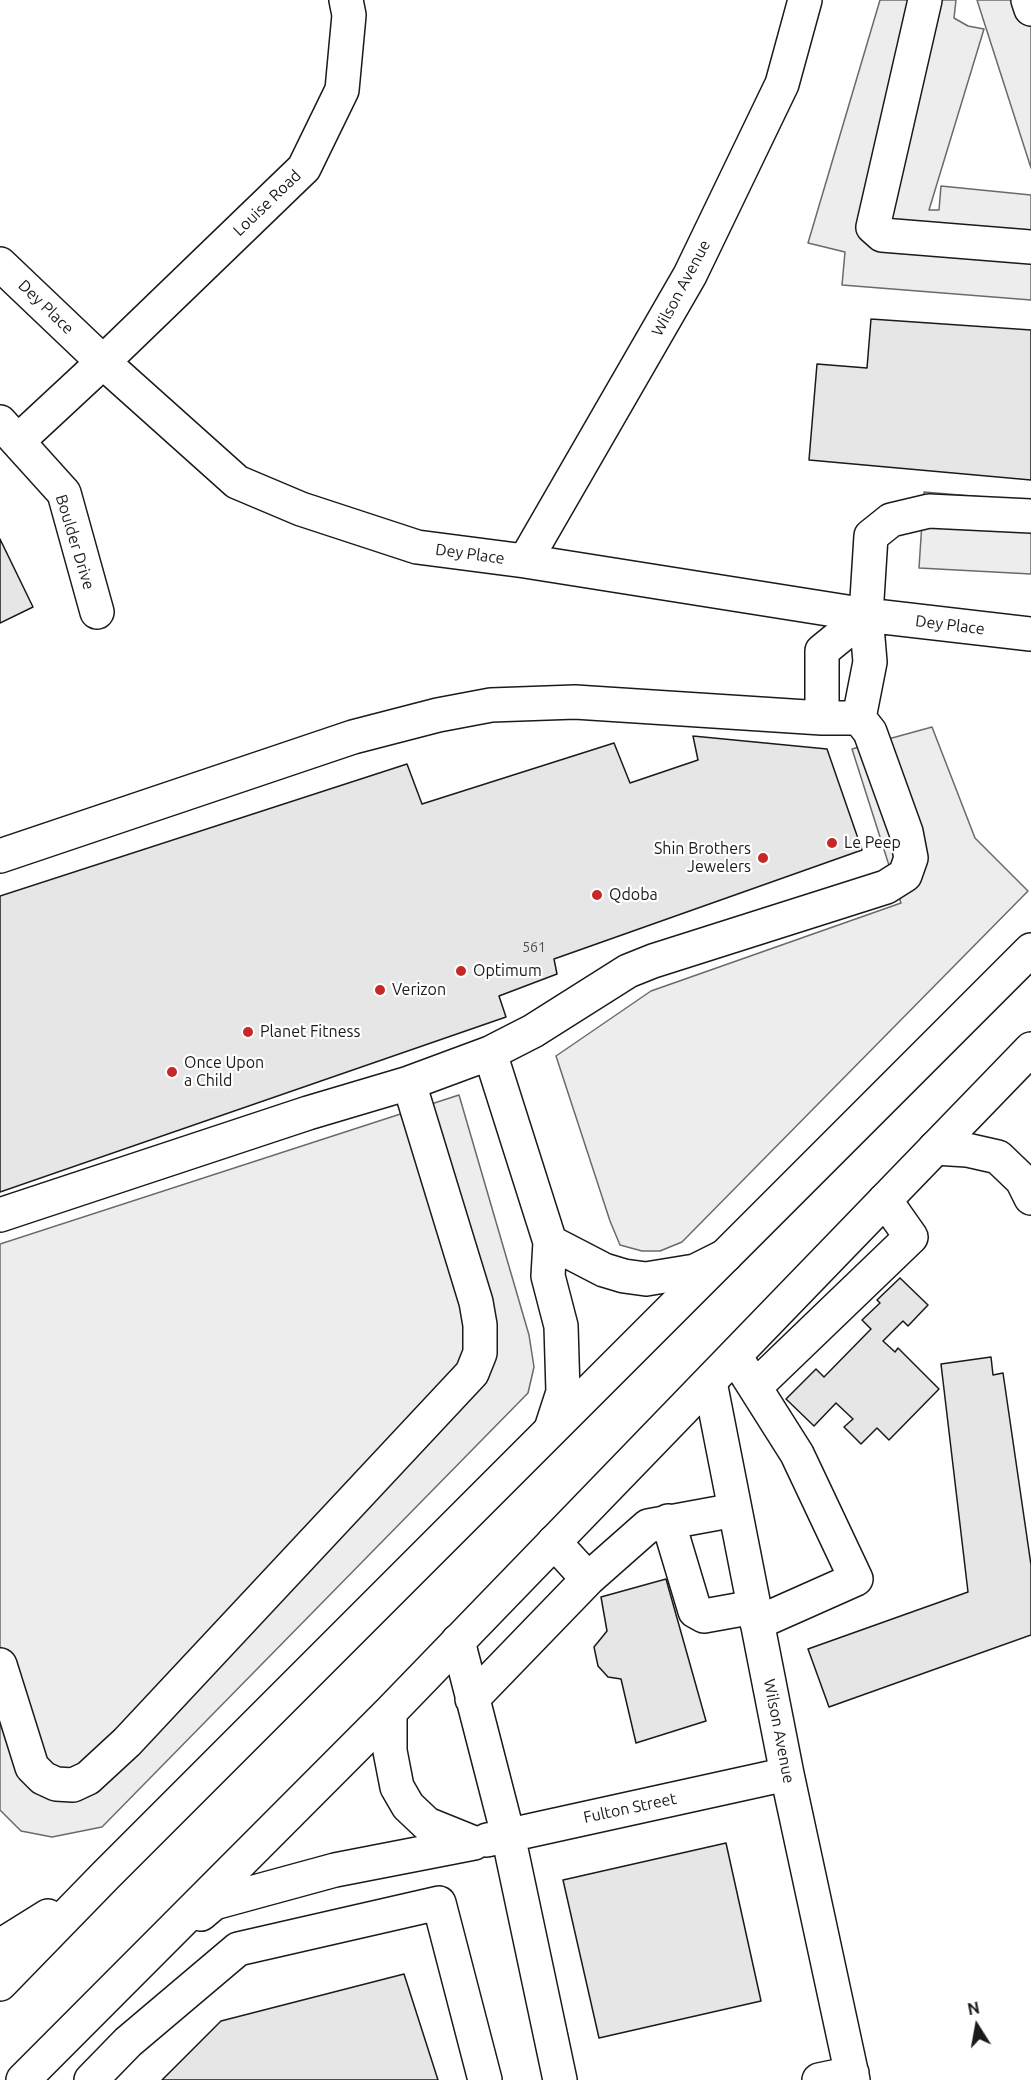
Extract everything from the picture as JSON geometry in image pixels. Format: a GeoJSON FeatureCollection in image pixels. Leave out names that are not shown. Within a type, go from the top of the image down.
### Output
{"type":"FeatureCollection","features":[{"type":"Feature","properties":{"kind":"main road","name":"Louise Road"},"geometry":{"type":"LineString","coordinates":[[9,432],[103,363],[304,168],[342,90],[349,15],[346,0]]}},
{"type":"Feature","properties":{"kind":"main road","name":"Wilson Avenue"},"geometry":{"type":"LineString","coordinates":[[525,561],[690,275],[782,84],[805,0]]}},
{"type":"Feature","properties":{"kind":"main road"},"geometry":{"type":"LineString","coordinates":[[925,0],[873,227],[882,235],[1031,247]]}},
{"type":"Feature","properties":{"kind":"main road"},"geometry":{"type":"LineString","coordinates":[[1028,0],[1031,9]]}},
{"type":"Feature","properties":{"kind":"main road","name":"Dey Place"},"geometry":{"type":"LineString","coordinates":[[0,264],[103,363],[237,482],[302,509],[417,547],[525,561],[866,615],[1031,634]]}},
{"type":"Feature","properties":{"kind":"main road","name":"Boulder Drive"},"geometry":{"type":"LineString","coordinates":[[9,432],[64,494],[97,612]]}},
{"type":"Feature","properties":{"kind":"main road"},"geometry":{"type":"LineString","coordinates":[[0,1215],[308,1113],[409,1083],[490,1053],[533,1031],[628,971],[886,886],[905,874],[911,858],[906,832],[870,732],[859,718],[870,662],[866,615],[871,536],[891,520],[929,511],[1031,516]]}},
{"type":"Feature","properties":{"kind":"main road"},"geometry":{"type":"LineString","coordinates":[[822,718],[822,651],[866,615]]}},
{"type":"Feature","properties":{"kind":"main road"},"geometry":{"type":"LineString","coordinates":[[0,856],[352,737],[438,715],[491,705],[575,702],[822,718],[859,718]]}},
{"type":"Feature","properties":{"kind":"main road"},"geometry":{"type":"LineString","coordinates":[[0,1984],[105,1875],[1031,950]]}},
{"type":"Feature","properties":{"kind":"main road"},"geometry":{"type":"LineString","coordinates":[[490,1053],[550,1242],[548,1276],[561,1326],[564,1392],[552,1429]]}},
{"type":"Feature","properties":{"kind":"main road"},"geometry":{"type":"LineString","coordinates":[[23,2080],[390,1713],[1025,1056]]}},
{"type":"Feature","properties":{"kind":"main road"},"geometry":{"type":"LineString","coordinates":[[0,1665],[32,1767],[43,1778],[56,1784],[73,1785],[88,1778],[127,1742],[472,1373],[480,1353],[480,1324],[476,1302],[409,1083]]}},
{"type":"Feature","properties":{"kind":"main road"},"geometry":{"type":"LineString","coordinates":[[935,1148],[967,1150],[998,1157],[1030,1189]]}},
{"type":"Feature","properties":{"kind":"main road"},"geometry":{"type":"LineString","coordinates":[[755,1387],[911,1236],[885,1200]]}},
{"type":"Feature","properties":{"kind":"main road"},"geometry":{"type":"LineString","coordinates":[[550,1242],[604,1270],[624,1276],[646,1278],[695,1271],[725,1256]]}},
{"type":"Feature","properties":{"kind":"main road"},"geometry":{"type":"LineString","coordinates":[[668,1521],[695,1611],[704,1616],[756,1615],[856,1579],[797,1454],[735,1356]]}},
{"type":"Feature","properties":{"kind":"main road","name":"Wilson Avenue"},"geometry":{"type":"LineString","coordinates":[[710,1382],[787,1774],[852,2076]]}},
{"type":"Feature","properties":{"kind":"main road"},"geometry":{"type":"LineString","coordinates":[[472,1699],[588,1580],[648,1526],[735,1510]]}},
{"type":"Feature","properties":{"kind":"main road"},"geometry":{"type":"LineString","coordinates":[[554,1542],[588,1580]]}},
{"type":"Feature","properties":{"kind":"main road"},"geometry":{"type":"LineString","coordinates":[[458,1641],[507,1835],[560,2080]]}},
{"type":"Feature","properties":{"kind":"main road"},"geometry":{"type":"LineString","coordinates":[[390,1713],[390,1751],[397,1786],[408,1806],[427,1824],[474,1843]]}},
{"type":"Feature","properties":{"kind":"main road","name":"Fulton Street"},"geometry":{"type":"LineString","coordinates":[[101,2003],[214,1903],[335,1870],[474,1843],[787,1774]]}},
{"type":"Feature","properties":{"kind":"main road"},"geometry":{"type":"LineString","coordinates":[[0,1946],[47,1917],[105,1875]]}},
{"type":"Feature","properties":{"kind":"main road"},"geometry":{"type":"LineString","coordinates":[[91,2080],[128,2042],[238,1949],[439,1903],[484,2080]]}},
{"type":"Feature","properties":{"kind":"main road"},"geometry":{"type":"LineString","coordinates":[[819,2080],[852,2076]]}},
{"type":"Feature","properties":{"kind":"shaded area"},"geometry":{"type":"Polygon","coordinates":[[[880,0],[956,0],[954,18],[968,26],[984,29],[929,210],[939,210],[941,186],[1031,195],[1031,300],[842,285],[845,252],[808,243],[880,0]]]}},
{"type":"Feature","properties":{"kind":"shaded area"},"geometry":{"type":"Polygon","coordinates":[[[977,0],[1031,0],[1031,168],[977,0]]]}},
{"type":"Feature","properties":{"kind":"shaded area"},"geometry":{"type":"Polygon","coordinates":[[[924,492],[1031,501],[1031,574],[919,568],[924,492]]]}},
{"type":"Feature","properties":{"kind":"shaded area"},"geometry":{"type":"Polygon","coordinates":[[[932,727],[975,838],[1028,891],[682,1242],[660,1251],[642,1251],[620,1245],[556,1056],[651,991],[901,903],[852,749],[932,727]]]}},
{"type":"Feature","properties":{"kind":"shaded area"},"geometry":{"type":"Polygon","coordinates":[[[459,1095],[529,1335],[534,1367],[528,1393],[102,1827],[52,1837],[21,1831],[0,1810],[0,1244],[459,1095]]]}},
{"type":"Feature","properties":{"kind":"building"},"geometry":{"type":"Polygon","coordinates":[[[871,319],[1031,330],[1031,480],[809,460],[817,364],[867,368],[871,319]]]}},
{"type":"Feature","properties":{"kind":"building"},"geometry":{"type":"Polygon","coordinates":[[[0,539],[33,607],[0,623],[0,539]]]}},
{"type":"Feature","properties":{"kind":"building"},"geometry":{"type":"Polygon","coordinates":[[[693,736],[827,749],[862,850],[554,959],[557,974],[499,996],[506,1017],[0,1192],[0,896],[407,764],[422,804],[614,743],[630,783],[698,760],[693,736]]]}},
{"type":"Feature","properties":{"kind":"building"},"geometry":{"type":"Polygon","coordinates":[[[900,1278],[928,1305],[908,1326],[903,1321],[883,1341],[895,1352],[898,1348],[939,1389],[889,1440],[877,1428],[861,1444],[844,1427],[853,1419],[836,1403],[814,1426],[786,1399],[816,1369],[824,1377],[871,1329],[862,1320],[880,1303],[877,1300],[900,1278]]]}},
{"type":"Feature","properties":{"kind":"building"},"geometry":{"type":"Polygon","coordinates":[[[991,1357],[993,1375],[1003,1373],[1031,1565],[1031,1635],[829,1707],[808,1649],[968,1592],[941,1364],[991,1357]]]}},
{"type":"Feature","properties":{"kind":"building"},"geometry":{"type":"Polygon","coordinates":[[[666,1579],[706,1721],[636,1743],[621,1679],[608,1677],[598,1666],[594,1647],[607,1631],[601,1597],[666,1579]]]}},
{"type":"Feature","properties":{"kind":"building"},"geometry":{"type":"Polygon","coordinates":[[[726,1843],[761,2001],[599,2038],[563,1880],[726,1843]]]}},
{"type":"Feature","properties":{"kind":"building"},"geometry":{"type":"Polygon","coordinates":[[[404,1974],[438,2080],[162,2080],[221,2021],[404,1974]]]}},
{"type":"Feature","properties":{"kind":"place","name":"Le Peep"},"geometry":{"type":"Point","coordinates":[832,843]}},
{"type":"Feature","properties":{"kind":"place","name":"Shin Brothers Jewelers"},"geometry":{"type":"Point","coordinates":[763,858]}},
{"type":"Feature","properties":{"kind":"place","name":"Qdoba"},"geometry":{"type":"Point","coordinates":[597,895]}},
{"type":"Feature","properties":{"kind":"place","name":"Optimum"},"geometry":{"type":"Point","coordinates":[461,971]}},
{"type":"Feature","properties":{"kind":"place","name":"Verizon"},"geometry":{"type":"Point","coordinates":[380,990]}},
{"type":"Feature","properties":{"kind":"place","name":"Planet Fitness"},"geometry":{"type":"Point","coordinates":[248,1032]}},
{"type":"Feature","properties":{"kind":"place","name":"Once Upon a Child"},"geometry":{"type":"Point","coordinates":[172,1072]}}]}
